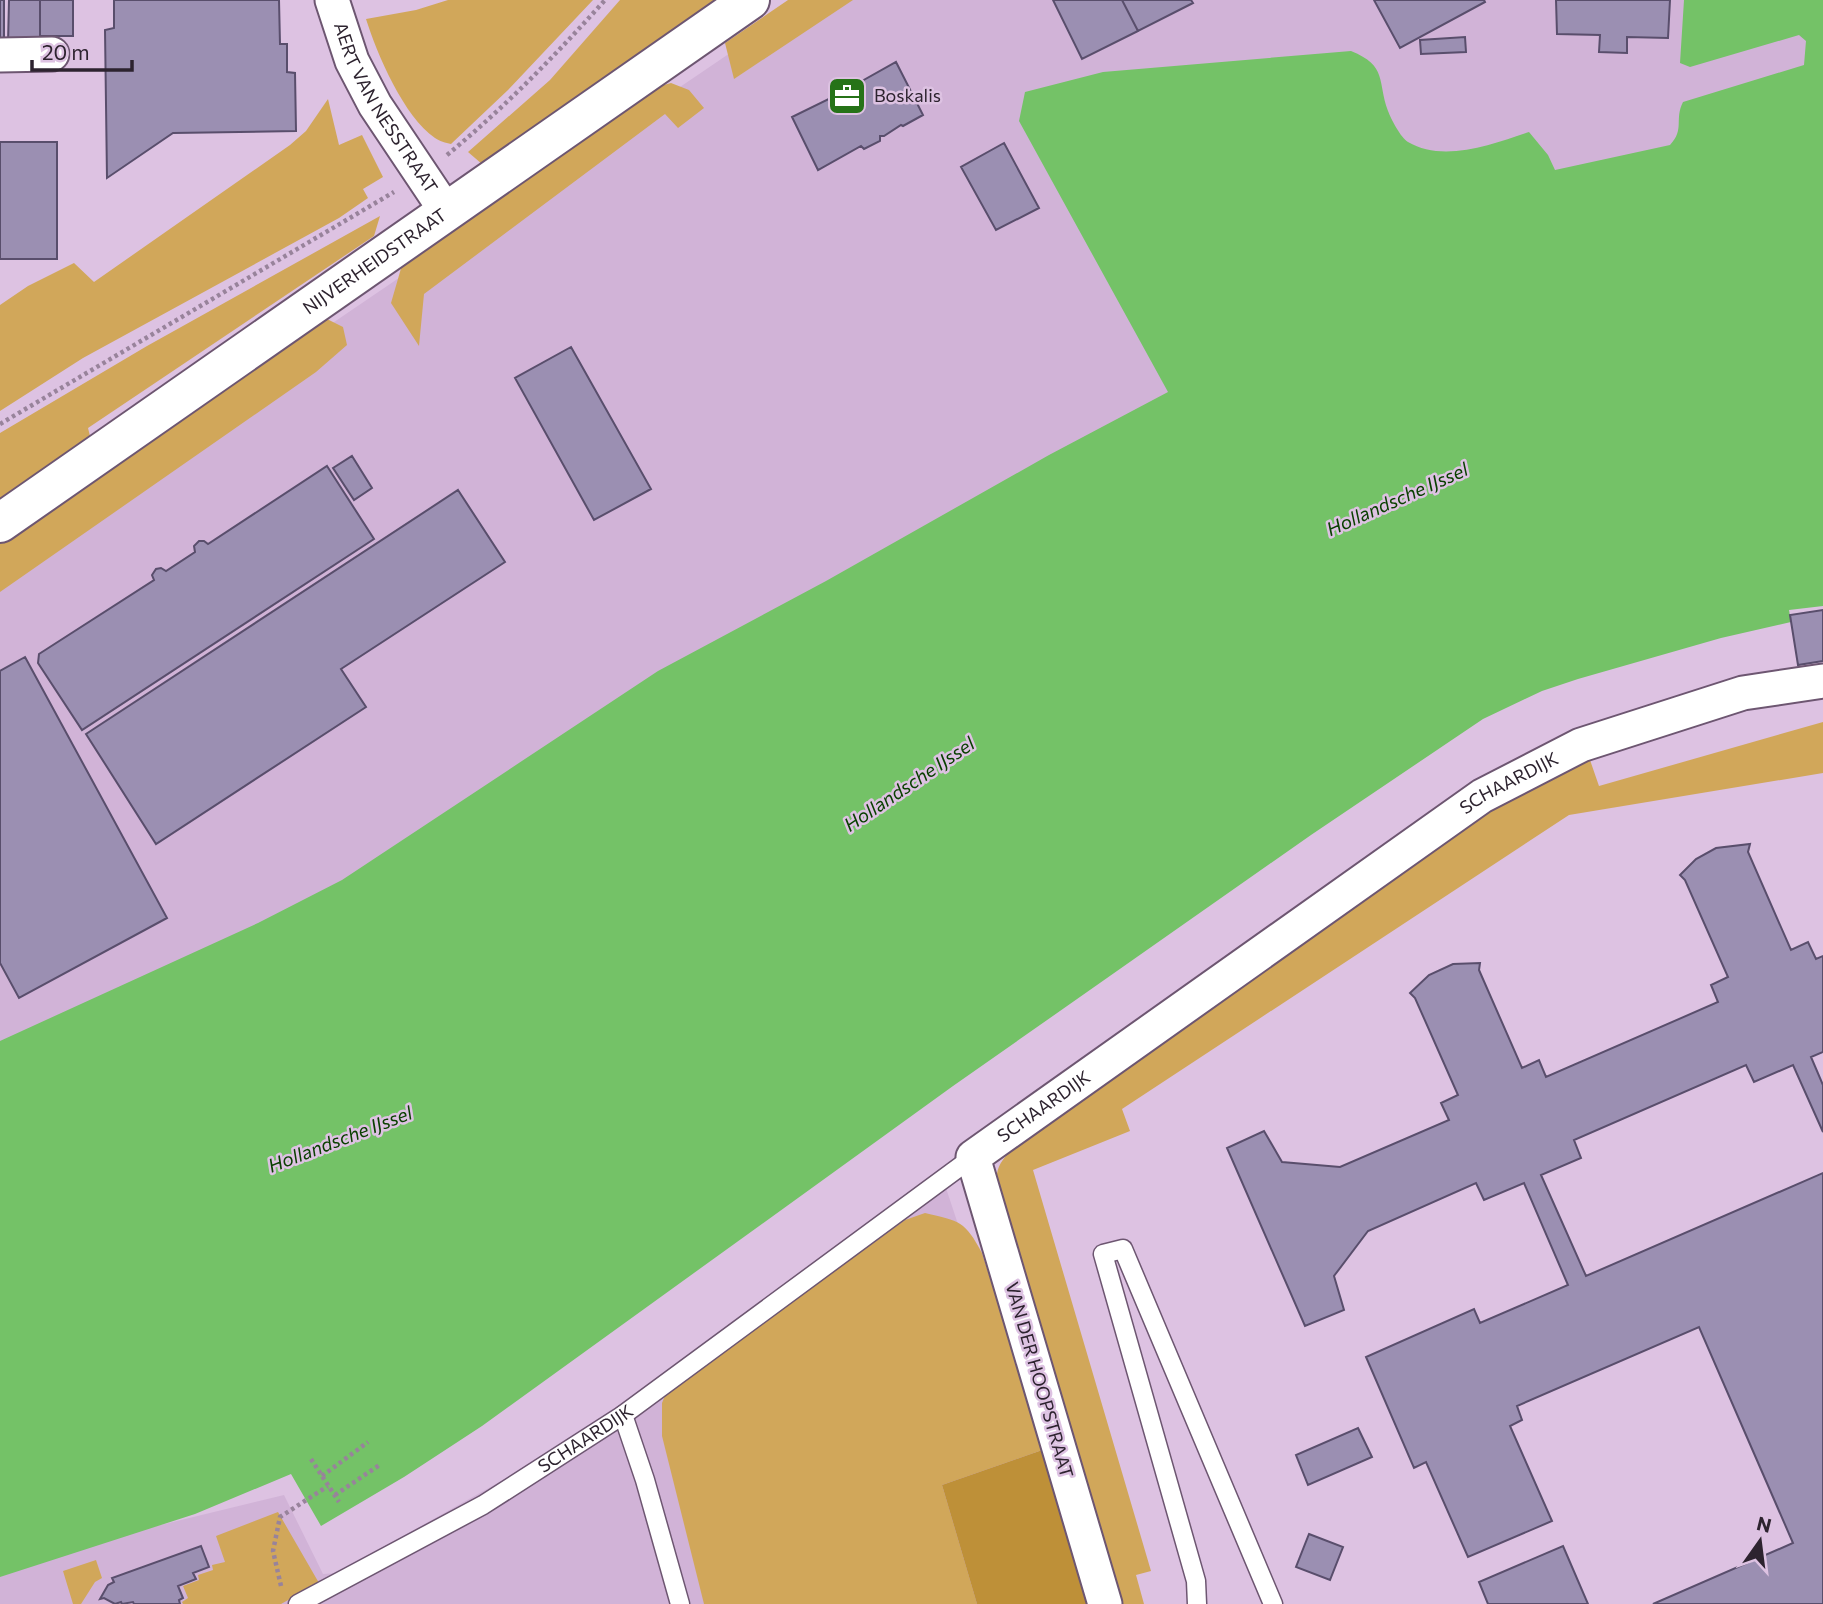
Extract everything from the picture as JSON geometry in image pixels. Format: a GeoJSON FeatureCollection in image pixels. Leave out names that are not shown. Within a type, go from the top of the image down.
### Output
{"type":"FeatureCollection","features":[{"type":"Feature","properties":{"kind":"street","name":"AERT VAN NESSTRAAT"},"geometry":{"type":"LineString","coordinates":[[332,0],[357,72],[375,105],[446,211]]}},
{"type":"Feature","properties":{"kind":"street","name":"NIJVERHEIDSTRAAT"},"geometry":{"type":"LineString","coordinates":[[0,523],[750,0]]}},
{"type":"Feature","properties":{"kind":"street"},"geometry":{"type":"LineString","coordinates":[[0,55],[52,54]]}},
{"type":"Feature","properties":{"kind":"street","name":"SCHAARDIJK"},"geometry":{"type":"LineString","coordinates":[[973,1157],[1482,796],[1581,745],[1743,694],[1823,681]]}},
{"type":"Feature","properties":{"kind":"street","name":"VAN DER HOOPSTRAAT"},"geometry":{"type":"LineString","coordinates":[[973,1157],[1105,1604]]}},
{"type":"Feature","properties":{"kind":"lane","name":"SCHAARDIJK"},"geometry":{"type":"LineString","coordinates":[[298,1604],[483,1505],[623,1415],[973,1157]]}},
{"type":"Feature","properties":{"kind":"lane"},"geometry":{"type":"LineString","coordinates":[[1197,1604],[1196,1581],[1103,1254],[1123,1249],[1273,1604]]}},
{"type":"Feature","properties":{"kind":"lane"},"geometry":{"type":"LineString","coordinates":[[623,1415],[645,1480],[680,1604]]}},
{"type":"Feature","properties":{"kind":"path"},"geometry":{"type":"LineString","coordinates":[[0,424],[422,176],[492,118],[605,0]]}},
{"type":"Feature","properties":{"kind":"path"},"geometry":{"type":"LineString","coordinates":[[322,1476],[368,1442]]}},
{"type":"Feature","properties":{"kind":"path"},"geometry":{"type":"LineString","coordinates":[[311,1459],[339,1502]]}},
{"type":"Feature","properties":{"kind":"path"},"geometry":{"type":"LineString","coordinates":[[335,1495],[381,1464]]}},
{"type":"Feature","properties":{"kind":"path"},"geometry":{"type":"LineString","coordinates":[[282,1588],[273,1551],[280,1517],[328,1486]]}},
{"type":"Feature","properties":{"kind":"shaded area"},"geometry":{"type":"Polygon","coordinates":[[[448,0],[593,0],[508,90],[451,144],[435,138],[402,100],[384,66],[366,19],[416,10],[448,0]]]}},
{"type":"Feature","properties":{"kind":"shaded area"},"geometry":{"type":"Polygon","coordinates":[[[620,0],[725,0],[482,164],[468,152],[550,80],[620,0]]]}},
{"type":"Feature","properties":{"kind":"shaded area"},"geometry":{"type":"Polygon","coordinates":[[[788,0],[853,0],[734,79],[725,43],[788,0]]]}},
{"type":"Feature","properties":{"kind":"shaded area"},"geometry":{"type":"Polygon","coordinates":[[[808,0],[1823,0],[1823,65],[0,1070],[0,549],[808,0]]]}},
{"type":"Feature","properties":{"kind":"shaded area"},"geometry":{"type":"Polygon","coordinates":[[[671,83],[689,90],[704,108],[678,128],[665,114],[424,294],[419,346],[391,303],[402,265],[646,90],[671,83]]]}},
{"type":"Feature","properties":{"kind":"shaded area"},"geometry":{"type":"Polygon","coordinates":[[[328,99],[339,145],[362,135],[383,177],[363,189],[368,198],[339,218],[83,358],[0,411],[0,305],[28,286],[74,263],[94,282],[290,145],[306,131],[328,99]]]}},
{"type":"Feature","properties":{"kind":"shaded area"},"geometry":{"type":"Polygon","coordinates":[[[380,216],[374,236],[88,428],[92,444],[0,506],[0,433],[147,346],[380,216]]]}},
{"type":"Feature","properties":{"kind":"shaded area"},"geometry":{"type":"Polygon","coordinates":[[[323,317],[343,327],[347,345],[316,372],[0,592],[0,538],[323,317]]]}},
{"type":"Feature","properties":{"kind":"shaded area"},"geometry":{"type":"Polygon","coordinates":[[[1823,722],[1823,773],[1569,815],[1122,1109],[1130,1131],[1033,1170],[1151,1571],[1136,1575],[1144,1604],[1122,1604],[998,1188],[998,1171],[1004,1158],[1012,1149],[1357,901],[1523,790],[1590,760],[1599,786],[1823,722]]]}},
{"type":"Feature","properties":{"kind":"shaded area"},"geometry":{"type":"Polygon","coordinates":[[[943,1179],[1084,1604],[0,1604],[0,1564],[284,1495],[323,1574],[337,1573],[619,1415],[943,1179]]]}},
{"type":"Feature","properties":{"kind":"shaded area"},"geometry":{"type":"Polygon","coordinates":[[[925,1213],[946,1218],[966,1228],[982,1253],[1045,1449],[942,1485],[977,1604],[704,1604],[662,1436],[662,1403],[666,1393],[905,1220],[925,1213]]]}},
{"type":"Feature","properties":{"kind":"shaded area"},"geometry":{"type":"Polygon","coordinates":[[[1045,1449],[1091,1604],[977,1604],[942,1485],[1045,1449]]]}},
{"type":"Feature","properties":{"kind":"shaded area"},"geometry":{"type":"Polygon","coordinates":[[[278,1512],[319,1583],[281,1604],[183,1604],[188,1598],[183,1586],[199,1580],[198,1575],[213,1570],[212,1565],[225,1562],[216,1536],[278,1512]]]}},
{"type":"Feature","properties":{"kind":"shaded area"},"geometry":{"type":"Polygon","coordinates":[[[96,1560],[102,1578],[95,1582],[81,1604],[73,1604],[63,1571],[96,1560]]]}},
{"type":"Feature","properties":{"kind":"water","name":"Hollandsche IJssel"},"geometry":{"type":"Polygon","coordinates":[[[1684,0],[1823,0],[1823,606],[1789,610],[1791,622],[1721,638],[1578,679],[1542,691],[1483,719],[1311,835],[953,1086],[482,1426],[404,1477],[321,1526],[291,1474],[195,1514],[0,1577],[0,1041],[258,923],[342,880],[658,671],[1168,392],[1019,121],[1025,92],[1103,72],[1351,51],[1371,62],[1376,69],[1389,114],[1399,133],[1408,142],[1422,148],[1452,151],[1485,146],[1529,132],[1548,155],[1555,170],[1670,145],[1677,134],[1683,102],[1804,65],[1806,41],[1799,35],[1690,67],[1680,63],[1684,0]]]}},
{"type":"Feature","properties":{"kind":"building"},"geometry":{"type":"Polygon","coordinates":[[[0,0],[4,0],[4,44],[0,44],[0,0]]]}},
{"type":"Feature","properties":{"kind":"building"},"geometry":{"type":"Polygon","coordinates":[[[9,0],[40,0],[40,44],[8,44],[9,0]]]}},
{"type":"Feature","properties":{"kind":"building"},"geometry":{"type":"Polygon","coordinates":[[[40,0],[73,0],[73,36],[40,36],[40,0]]]}},
{"type":"Feature","properties":{"kind":"building"},"geometry":{"type":"Polygon","coordinates":[[[114,0],[279,0],[280,44],[287,44],[287,72],[295,73],[296,131],[173,133],[107,178],[105,30],[114,28],[114,0]]]}},
{"type":"Feature","properties":{"kind":"building"},"geometry":{"type":"Polygon","coordinates":[[[1053,0],[1122,0],[1138,31],[1082,59],[1053,0]]]}},
{"type":"Feature","properties":{"kind":"building"},"geometry":{"type":"Polygon","coordinates":[[[1122,0],[1191,0],[1193,3],[1138,31],[1122,0]]]}},
{"type":"Feature","properties":{"kind":"building"},"geometry":{"type":"Polygon","coordinates":[[[1374,0],[1484,0],[1485,2],[1400,48],[1374,0]]]}},
{"type":"Feature","properties":{"kind":"building"},"geometry":{"type":"Polygon","coordinates":[[[1556,0],[1670,0],[1668,38],[1627,37],[1627,53],[1599,52],[1600,35],[1557,34],[1556,0]]]}},
{"type":"Feature","properties":{"kind":"building"},"geometry":{"type":"Polygon","coordinates":[[[1465,37],[1466,52],[1421,54],[1420,40],[1465,37]]]}},
{"type":"Feature","properties":{"kind":"building"},"geometry":{"type":"Polygon","coordinates":[[[896,62],[923,115],[880,136],[880,141],[864,149],[861,146],[818,170],[792,117],[835,96],[834,92],[851,83],[853,86],[896,62]]]}},
{"type":"Feature","properties":{"kind":"building"},"geometry":{"type":"Polygon","coordinates":[[[0,142],[57,142],[57,259],[0,259],[0,142]]]}},
{"type":"Feature","properties":{"kind":"building"},"geometry":{"type":"Polygon","coordinates":[[[1004,143],[1039,208],[996,230],[961,167],[1004,143]]]}},
{"type":"Feature","properties":{"kind":"building"},"geometry":{"type":"Polygon","coordinates":[[[571,347],[651,489],[594,520],[515,378],[571,347]]]}},
{"type":"Feature","properties":{"kind":"building"},"geometry":{"type":"Polygon","coordinates":[[[352,456],[372,488],[354,500],[333,468],[352,456]]]}},
{"type":"Feature","properties":{"kind":"building"},"geometry":{"type":"Polygon","coordinates":[[[327,466],[374,539],[82,730],[38,663],[39,654],[154,580],[152,575],[156,569],[166,571],[195,552],[194,546],[199,541],[208,544],[327,466]]]}},
{"type":"Feature","properties":{"kind":"building"},"geometry":{"type":"Polygon","coordinates":[[[458,490],[505,562],[341,669],[366,707],[156,844],[86,734],[458,490]]]}},
{"type":"Feature","properties":{"kind":"building"},"geometry":{"type":"Polygon","coordinates":[[[1823,610],[1823,661],[1798,665],[1790,615],[1823,610]]]}},
{"type":"Feature","properties":{"kind":"building"},"geometry":{"type":"Polygon","coordinates":[[[25,657],[167,918],[19,998],[0,963],[0,671],[25,657]]]}},
{"type":"Feature","properties":{"kind":"building"},"geometry":{"type":"Polygon","coordinates":[[[1750,844],[1748,852],[1791,950],[1808,942],[1816,959],[1823,956],[1823,1052],[1811,1057],[1823,1085],[1823,1132],[1793,1065],[1754,1082],[1746,1065],[1574,1140],[1581,1158],[1541,1175],[1586,1276],[1823,1173],[1823,1604],[1653,1604],[1793,1543],[1699,1327],[1517,1406],[1522,1420],[1510,1426],[1552,1521],[1468,1557],[1426,1462],[1414,1468],[1366,1357],[1474,1309],[1480,1323],[1568,1285],[1524,1183],[1484,1200],[1476,1183],[1368,1231],[1334,1276],[1344,1310],[1305,1326],[1227,1148],[1264,1131],[1282,1162],[1340,1167],[1449,1120],[1441,1103],[1458,1095],[1415,998],[1410,993],[1429,975],[1453,964],[1480,963],[1479,970],[1522,1068],[1539,1060],[1546,1077],[1718,1002],[1711,985],[1728,977],[1685,880],[1680,875],[1696,859],[1716,848],[1750,844]]]}},
{"type":"Feature","properties":{"kind":"building"},"geometry":{"type":"Polygon","coordinates":[[[1358,1428],[1372,1457],[1308,1485],[1296,1455],[1358,1428]]]}},
{"type":"Feature","properties":{"kind":"building"},"geometry":{"type":"Polygon","coordinates":[[[1309,1534],[1343,1547],[1330,1580],[1296,1567],[1309,1534]]]}},
{"type":"Feature","properties":{"kind":"building"},"geometry":{"type":"Polygon","coordinates":[[[201,1546],[209,1567],[193,1573],[196,1579],[178,1586],[183,1598],[179,1600],[180,1604],[115,1604],[104,1598],[100,1599],[108,1585],[114,1582],[112,1578],[201,1546]]]}},
{"type":"Feature","properties":{"kind":"building"},"geometry":{"type":"Polygon","coordinates":[[[1563,1546],[1588,1604],[1488,1604],[1479,1582],[1563,1546]]]}},
{"type":"Feature","properties":{"kind":"place","name":"Boskalis"},"geometry":{"type":"Point","coordinates":[847,96]}}]}
